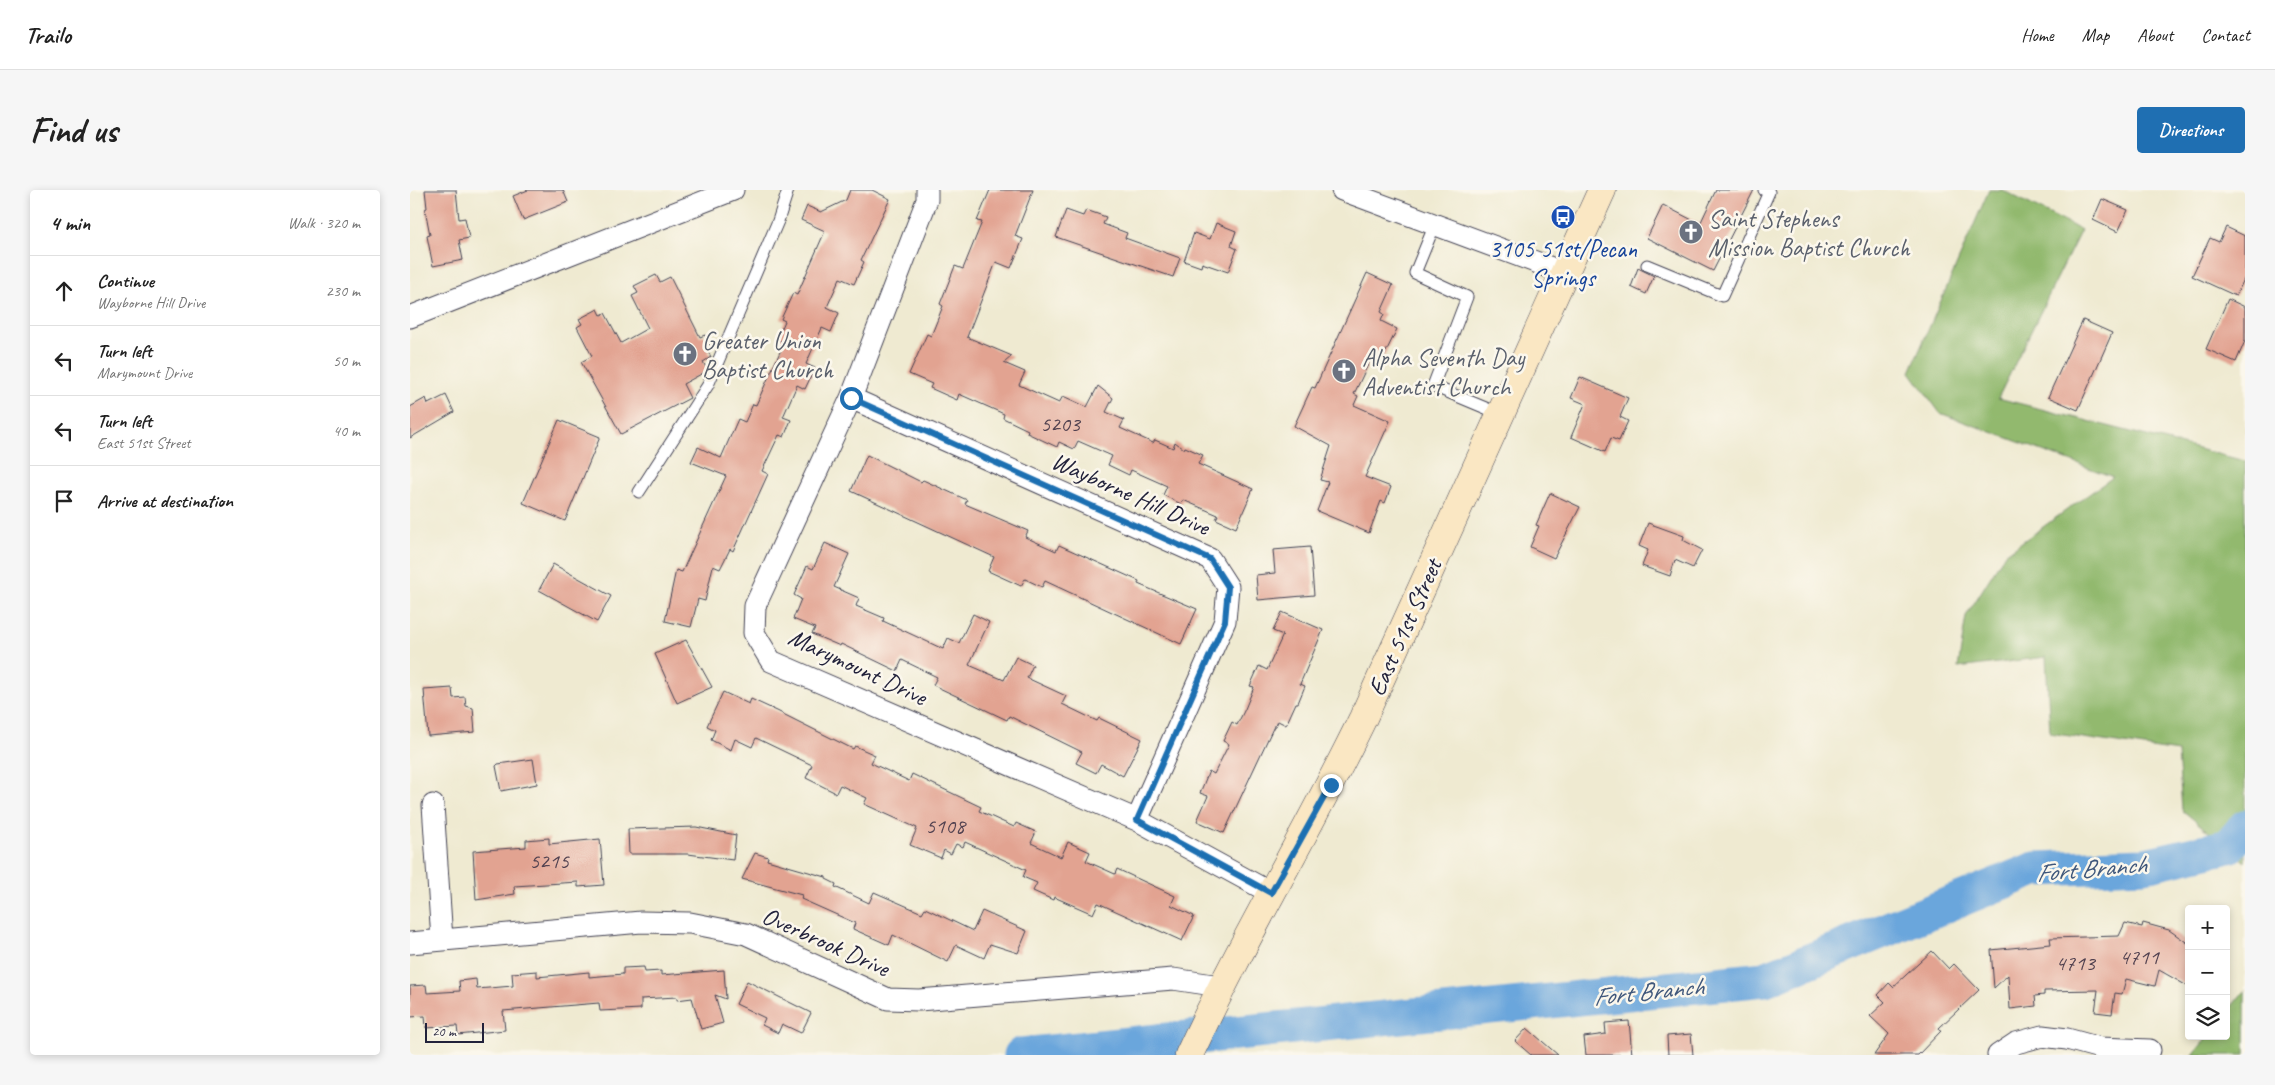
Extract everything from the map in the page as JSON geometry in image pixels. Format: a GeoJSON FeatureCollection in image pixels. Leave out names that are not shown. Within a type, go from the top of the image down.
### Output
{"type":"FeatureCollection","features":[{"type":"Feature","properties":{"kind":"main road","name":"East 51st Street"},"geometry":{"type":"LineString","coordinates":[[1190,1053],[1220,986],[1331,785],[1363,718],[1602,190]]}},
{"type":"Feature","properties":{"kind":"street"},"geometry":{"type":"LineString","coordinates":[[410,317],[732,190]]}},
{"type":"Feature","properties":{"kind":"street","name":"Marymount Drive"},"geometry":{"type":"LineString","coordinates":[[927,190],[927,200],[851,398],[755,606],[754,633],[771,661],[1137,820],[1271,893]]}},
{"type":"Feature","properties":{"kind":"street"},"geometry":{"type":"LineString","coordinates":[[1342,190],[1565,273]]}},
{"type":"Feature","properties":{"kind":"street","name":"Wayborne Hill Drive"},"geometry":{"type":"LineString","coordinates":[[851,398],[1210,559],[1228,587],[1225,621],[1137,820]]}},
{"type":"Feature","properties":{"kind":"street"},"geometry":{"type":"LineString","coordinates":[[433,805],[442,940]]}},
{"type":"Feature","properties":{"kind":"street","name":"Overbrook Drive"},"geometry":{"type":"LineString","coordinates":[[410,943],[641,922],[690,924],[746,934],[888,999],[919,1000],[1173,979],[1220,986]]}},
{"type":"Feature","properties":{"kind":"street"},"geometry":{"type":"LineString","coordinates":[[1998,1055],[2016,1043],[2042,1036],[2067,1039],[2100,1048],[2150,1050]]}},
{"type":"Feature","properties":{"kind":"lane"},"geometry":{"type":"LineString","coordinates":[[639,492],[708,384],[778,221],[788,190]]}},
{"type":"Feature","properties":{"kind":"lane"},"geometry":{"type":"LineString","coordinates":[[1647,265],[1722,296],[1768,192],[1764,190]]}},
{"type":"Feature","properties":{"kind":"lane"},"geometry":{"type":"LineString","coordinates":[[1435,224],[1415,273],[1467,297],[1432,386],[1500,414]]}},
{"type":"Feature","properties":{"kind":"green space"},"geometry":{"type":"Polygon","coordinates":[[[1989,190],[2002,190],[2081,230],[1998,398],[2245,461],[2245,862],[2182,810],[2178,752],[2050,733],[2046,657],[1958,668],[1966,616],[2005,554],[2113,477],[1940,413],[1910,372],[1989,190]]]}},
{"type":"Feature","properties":{"kind":"green space"},"geometry":{"type":"Polygon","coordinates":[[[2245,990],[2245,1055],[2193,1055],[2205,1040],[2230,1040],[2230,1008],[2245,990]]]}},
{"type":"Feature","properties":{"kind":"building"},"geometry":{"type":"Polygon","coordinates":[[[425,190],[456,190],[459,219],[465,218],[469,238],[459,240],[463,260],[433,266],[427,236],[430,235],[425,209],[427,208],[425,190]]]}},
{"type":"Feature","properties":{"kind":"building"},"geometry":{"type":"Polygon","coordinates":[[[528,190],[563,190],[568,202],[523,220],[513,196],[528,190]]]}},
{"type":"Feature","properties":{"kind":"building"},"geometry":{"type":"Polygon","coordinates":[[[850,190],[872,190],[890,199],[861,260],[864,262],[854,284],[840,278],[827,307],[839,313],[831,332],[822,328],[806,364],[815,368],[805,389],[797,385],[783,417],[791,420],[784,437],[779,435],[762,471],[768,474],[733,551],[730,549],[720,569],[713,566],[705,601],[698,599],[691,627],[665,621],[676,570],[682,572],[726,476],[691,462],[698,447],[721,458],[738,419],[745,422],[753,404],[756,405],[784,343],[777,339],[785,321],[781,319],[793,293],[797,295],[825,231],[801,220],[807,206],[821,212],[846,200],[850,190]]]}},
{"type":"Feature","properties":{"kind":"building"},"geometry":{"type":"Polygon","coordinates":[[[990,190],[1033,190],[1015,236],[1023,239],[1011,268],[996,262],[967,337],[1012,356],[1004,363],[1025,372],[1019,385],[1059,403],[1063,396],[1087,407],[1098,386],[1113,398],[1106,412],[1124,420],[1120,428],[1153,443],[1155,440],[1173,448],[1175,442],[1184,449],[1185,447],[1203,455],[1198,464],[1253,489],[1236,528],[1216,519],[1218,515],[1183,500],[1181,504],[1163,495],[1167,486],[1131,470],[1129,475],[1108,465],[1112,456],[1078,441],[1074,449],[1059,442],[1057,447],[1027,433],[1028,430],[1003,418],[1004,414],[959,394],[957,400],[930,388],[932,384],[909,374],[927,334],[931,336],[943,306],[940,304],[955,266],[963,269],[982,222],[977,221],[990,190]]]}},
{"type":"Feature","properties":{"kind":"building","name":"Saint Stephens Mission Baptist Church"},"geometry":{"type":"Polygon","coordinates":[[[1716,190],[1754,190],[1713,271],[1647,238],[1663,205],[1700,224],[1716,190]]]}},
{"type":"Feature","properties":{"kind":"building"},"geometry":{"type":"Polygon","coordinates":[[[2102,199],[2128,210],[2118,232],[2093,220],[2102,199]]]}},
{"type":"Feature","properties":{"kind":"building"},"geometry":{"type":"Polygon","coordinates":[[[1066,210],[1083,216],[1086,210],[1106,217],[1103,224],[1127,233],[1125,238],[1180,258],[1173,277],[1056,237],[1066,210]]]}},
{"type":"Feature","properties":{"kind":"building"},"geometry":{"type":"Polygon","coordinates":[[[1216,223],[1236,231],[1231,246],[1237,249],[1228,272],[1202,263],[1201,267],[1184,261],[1194,233],[1210,239],[1216,223]]]}},
{"type":"Feature","properties":{"kind":"building"},"geometry":{"type":"Polygon","coordinates":[[[2226,227],[2245,236],[2245,277],[2236,296],[2192,276],[2210,238],[2219,242],[2226,227]]]}},
{"type":"Feature","properties":{"kind":"building"},"geometry":{"type":"Polygon","coordinates":[[[1638,268],[1654,276],[1646,294],[1631,287],[1638,268]]]}},
{"type":"Feature","properties":{"kind":"building","name":"Alpha Seventh Day Adventist Church"},"geometry":{"type":"Polygon","coordinates":[[[1367,273],[1393,285],[1381,312],[1384,314],[1381,321],[1397,329],[1383,358],[1373,354],[1354,394],[1358,396],[1354,405],[1390,421],[1365,477],[1391,487],[1385,503],[1381,501],[1369,533],[1317,511],[1328,482],[1320,480],[1331,446],[1294,426],[1312,387],[1315,388],[1367,273]]]}},
{"type":"Feature","properties":{"kind":"building","name":"Greater Union Baptist Church"},"geometry":{"type":"Polygon","coordinates":[[[656,275],[660,282],[670,277],[700,337],[705,335],[711,348],[708,351],[711,357],[703,362],[707,369],[705,372],[683,384],[690,398],[621,434],[581,362],[592,356],[577,327],[582,324],[579,319],[598,309],[601,315],[605,313],[621,343],[648,328],[632,296],[638,293],[634,286],[656,275]]]}},
{"type":"Feature","properties":{"kind":"building"},"geometry":{"type":"Polygon","coordinates":[[[2228,299],[2245,307],[2245,341],[2236,362],[2206,349],[2228,299]]]}},
{"type":"Feature","properties":{"kind":"building"},"geometry":{"type":"Polygon","coordinates":[[[2083,320],[2112,333],[2078,410],[2048,397],[2083,320]]]}},
{"type":"Feature","properties":{"kind":"building"},"geometry":{"type":"Polygon","coordinates":[[[1580,377],[1628,398],[1620,417],[1628,421],[1619,441],[1611,438],[1605,452],[1571,437],[1585,404],[1571,398],[1580,377]]]}},
{"type":"Feature","properties":{"kind":"building"},"geometry":{"type":"Polygon","coordinates":[[[446,395],[454,412],[410,438],[410,407],[426,398],[428,404],[446,395]]]}},
{"type":"Feature","properties":{"kind":"building"},"geometry":{"type":"Polygon","coordinates":[[[559,420],[600,437],[565,521],[523,503],[559,420]]]}},
{"type":"Feature","properties":{"kind":"building"},"geometry":{"type":"Polygon","coordinates":[[[867,455],[921,482],[923,480],[967,500],[965,504],[1028,531],[1025,537],[1056,551],[1059,545],[1139,581],[1138,584],[1197,609],[1181,644],[1045,581],[1042,587],[1025,579],[1021,586],[988,571],[994,557],[851,491],[867,455]]]}},
{"type":"Feature","properties":{"kind":"building"},"geometry":{"type":"Polygon","coordinates":[[[1550,493],[1580,507],[1554,558],[1530,547],[1539,526],[1536,525],[1550,493]]]}},
{"type":"Feature","properties":{"kind":"building"},"geometry":{"type":"Polygon","coordinates":[[[1648,523],[1684,536],[1683,540],[1702,550],[1693,568],[1675,560],[1670,576],[1642,566],[1648,550],[1639,546],[1648,523]]]}},
{"type":"Feature","properties":{"kind":"building"},"geometry":{"type":"Polygon","coordinates":[[[825,543],[849,554],[834,587],[859,598],[856,606],[884,618],[883,621],[943,649],[948,638],[959,643],[973,614],[989,622],[969,665],[1004,680],[1016,657],[1033,665],[1027,678],[1066,696],[1062,704],[1097,721],[1099,718],[1142,739],[1123,776],[1101,764],[1096,773],[1076,763],[1082,752],[1009,716],[1007,720],[933,685],[937,677],[902,660],[897,671],[841,644],[840,646],[812,634],[815,628],[793,619],[801,599],[794,595],[807,566],[813,569],[825,543]]]}},
{"type":"Feature","properties":{"kind":"building"},"geometry":{"type":"Polygon","coordinates":[[[1310,547],[1314,595],[1258,600],[1256,575],[1275,573],[1273,550],[1310,547]]]}},
{"type":"Feature","properties":{"kind":"building"},"geometry":{"type":"Polygon","coordinates":[[[553,564],[611,596],[597,622],[539,590],[553,564]]]}},
{"type":"Feature","properties":{"kind":"building"},"geometry":{"type":"Polygon","coordinates":[[[1282,612],[1323,630],[1300,684],[1305,686],[1298,703],[1296,703],[1286,725],[1278,721],[1276,726],[1274,726],[1224,833],[1197,821],[1208,796],[1200,793],[1209,771],[1214,774],[1229,744],[1223,741],[1232,722],[1237,725],[1245,709],[1254,687],[1250,686],[1259,666],[1267,670],[1283,635],[1273,631],[1282,612]]]}},
{"type":"Feature","properties":{"kind":"building"},"geometry":{"type":"Polygon","coordinates":[[[686,640],[712,687],[677,703],[655,654],[686,640]]]}},
{"type":"Feature","properties":{"kind":"building"},"geometry":{"type":"Polygon","coordinates":[[[452,688],[453,698],[465,697],[466,706],[473,708],[475,732],[428,736],[424,690],[452,688]]]}},
{"type":"Feature","properties":{"kind":"building"},"geometry":{"type":"Polygon","coordinates":[[[723,692],[749,704],[751,699],[853,749],[855,746],[875,755],[871,763],[909,781],[912,774],[981,807],[979,811],[1014,827],[1016,823],[1036,832],[1031,843],[1061,857],[1068,842],[1090,852],[1086,861],[1115,874],[1117,869],[1175,896],[1171,905],[1194,916],[1182,941],[1098,903],[1093,914],[1054,897],[1053,900],[1033,891],[1037,883],[1023,877],[1026,870],[965,842],[963,847],[956,844],[951,854],[944,850],[941,858],[910,845],[917,828],[864,804],[867,798],[840,785],[836,793],[806,778],[812,765],[756,738],[752,747],[735,739],[731,750],[711,740],[715,730],[707,726],[723,692]]]}},
{"type":"Feature","properties":{"kind":"building"},"geometry":{"type":"Polygon","coordinates":[[[533,759],[537,784],[501,791],[496,766],[498,764],[533,759]]]}},
{"type":"Feature","properties":{"kind":"building"},"geometry":{"type":"Polygon","coordinates":[[[696,827],[736,835],[733,860],[688,854],[629,854],[628,829],[696,827]]]}},
{"type":"Feature","properties":{"kind":"building"},"geometry":{"type":"Polygon","coordinates":[[[549,838],[549,844],[600,839],[604,885],[578,887],[578,882],[514,886],[515,894],[476,900],[473,851],[526,847],[526,840],[549,838]]]}},
{"type":"Feature","properties":{"kind":"building"},"geometry":{"type":"Polygon","coordinates":[[[755,853],[768,857],[767,860],[826,877],[826,879],[836,884],[835,887],[869,903],[874,892],[922,913],[925,908],[973,931],[982,911],[1027,931],[1018,953],[990,944],[984,958],[956,945],[948,962],[893,935],[889,945],[853,929],[855,923],[801,899],[802,895],[742,879],[755,853]]]}},
{"type":"Feature","properties":{"kind":"building"},"geometry":{"type":"Polygon","coordinates":[[[2125,923],[2142,927],[2143,923],[2169,930],[2185,941],[2185,985],[2159,970],[2155,986],[2126,979],[2122,994],[2115,993],[2112,1014],[2095,1012],[2098,990],[2044,991],[2044,995],[2035,996],[2036,1006],[2010,1009],[2008,975],[1994,988],[1991,950],[2051,944],[2050,938],[2119,936],[2125,923]]]}},
{"type":"Feature","properties":{"kind":"building"},"geometry":{"type":"Polygon","coordinates":[[[1932,951],[1949,969],[1954,964],[1979,990],[1939,1028],[1941,1031],[1918,1055],[1874,1055],[1889,1034],[1870,1016],[1885,1002],[1878,995],[1889,983],[1893,987],[1932,951]]]}},
{"type":"Feature","properties":{"kind":"building"},"geometry":{"type":"Polygon","coordinates":[[[644,967],[645,972],[661,971],[661,975],[724,970],[726,999],[715,995],[723,1023],[701,1029],[692,998],[677,1000],[677,997],[641,999],[641,1009],[600,1011],[599,1003],[503,1011],[505,1030],[458,1035],[457,1026],[426,1028],[425,1016],[410,1017],[410,986],[426,985],[427,993],[460,991],[459,981],[476,979],[477,989],[513,986],[512,973],[537,971],[537,977],[589,972],[589,977],[623,974],[623,968],[644,967]]]}},
{"type":"Feature","properties":{"kind":"building"},"geometry":{"type":"Polygon","coordinates":[[[747,981],[811,1013],[801,1033],[782,1024],[778,1033],[762,1025],[765,1018],[736,1004],[747,981]]]}},
{"type":"Feature","properties":{"kind":"building"},"geometry":{"type":"Polygon","coordinates":[[[1629,1021],[1632,1055],[1586,1055],[1584,1037],[1606,1034],[1605,1023],[1629,1021]]]}},
{"type":"Feature","properties":{"kind":"building"},"geometry":{"type":"Polygon","coordinates":[[[1527,1028],[1558,1055],[1531,1055],[1515,1041],[1527,1028]]]}},
{"type":"Feature","properties":{"kind":"building"},"geometry":{"type":"Polygon","coordinates":[[[1691,1034],[1693,1055],[1668,1055],[1667,1036],[1691,1034]]]}},
{"type":"Feature","properties":{"kind":"waterway","name":"Fort Branch"},"geometry":{"type":"LineString","coordinates":[[1021,1055],[1765,979],[2035,869],[2145,865],[2229,846],[2245,827]]}},
{"type":"Feature","properties":{"kind":"place","name":"3105 51st/Pecan Springs"},"geometry":{"type":"Point","coordinates":[1563,217]}},
{"type":"Feature","properties":{"kind":"place","name":"Saint Stephens Mission Baptist Church"},"geometry":{"type":"Point","coordinates":[1691,232]}},
{"type":"Feature","properties":{"kind":"place","name":"Greater Union Baptist Church"},"geometry":{"type":"Point","coordinates":[685,354]}},
{"type":"Feature","properties":{"kind":"place","name":"Alpha Seventh Day Adventist Church"},"geometry":{"type":"Point","coordinates":[1344,371]}},
{"type":"Feature","properties":{"kind":"route"},"geometry":{"type":"LineString","coordinates":[[851,398],[1210,559],[1228,587],[1225,621],[1137,820],[1271,893],[1331,785]]}}]}
